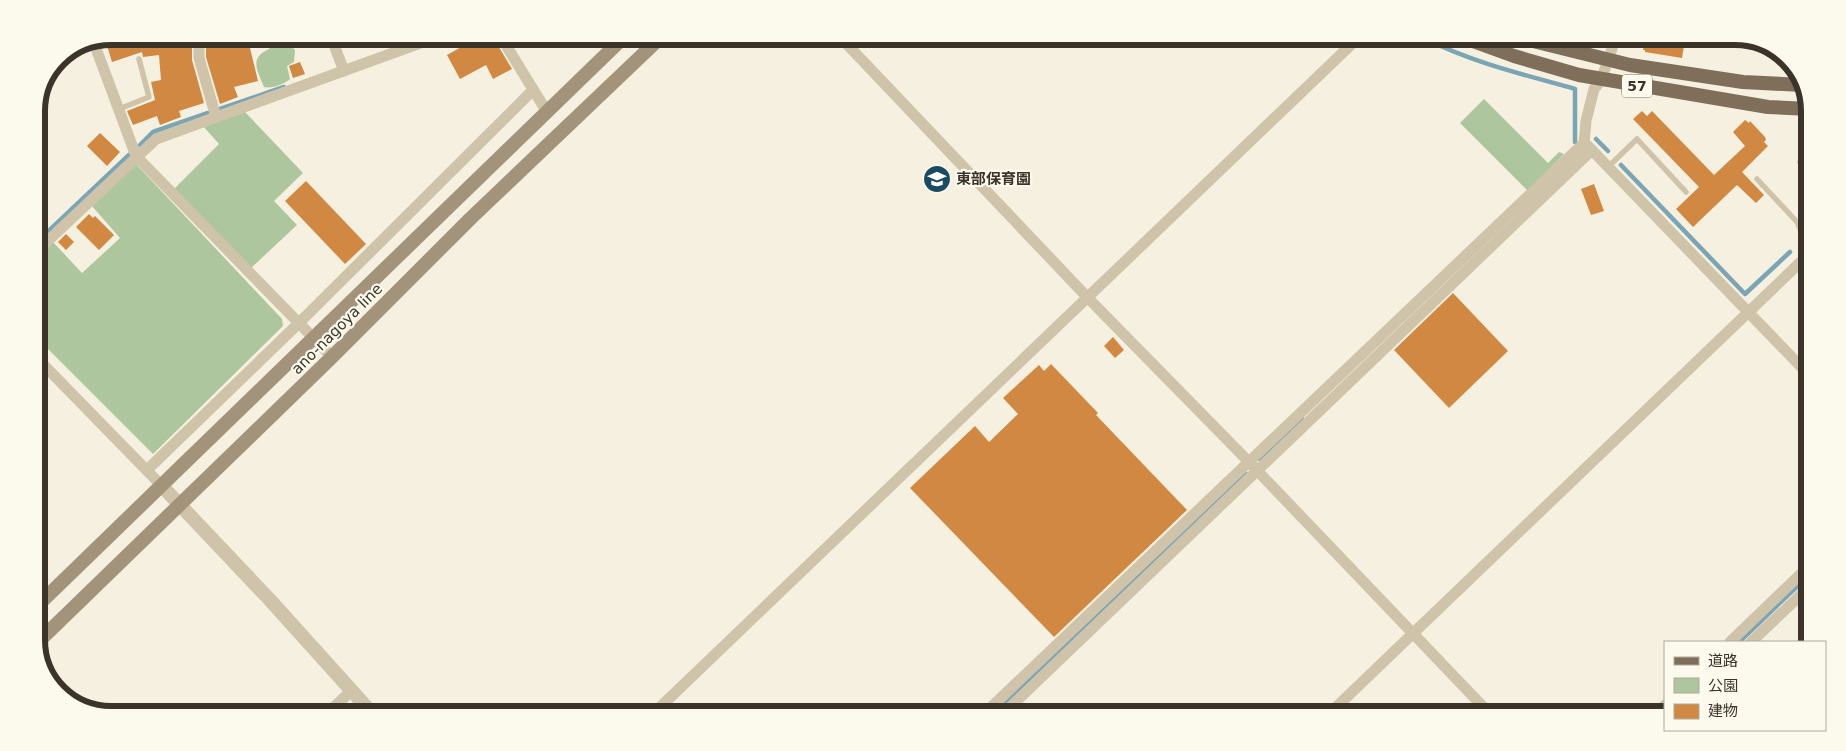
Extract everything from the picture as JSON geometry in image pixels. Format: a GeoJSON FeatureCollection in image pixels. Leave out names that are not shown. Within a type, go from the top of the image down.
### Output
{"type":"FeatureCollection","features":[{"type":"Feature","properties":{"kind":"main road","name":"ano-nagoya line"},"geometry":{"type":"LineString","coordinates":[[45,598],[616,45]]}},
{"type":"Feature","properties":{"kind":"main road","name":"ano-nagoya line"},"geometry":{"type":"LineString","coordinates":[[45,635],[332,357],[471,218],[653,45]]}},
{"type":"Feature","properties":{"kind":"main road","name":"57"},"geometry":{"type":"LineString","coordinates":[[1484,45],[1514,56],[1602,80],[1768,107],[1801,109]]}},
{"type":"Feature","properties":{"kind":"main road","name":"57"},"geometry":{"type":"LineString","coordinates":[[1548,45],[1608,61],[1743,82],[1795,85]]}},
{"type":"Feature","properties":{"kind":"street"},"geometry":{"type":"LineString","coordinates":[[199,45],[199,58],[216,117]]}},
{"type":"Feature","properties":{"kind":"street"},"geometry":{"type":"LineString","coordinates":[[334,45],[344,71]]}},
{"type":"Feature","properties":{"kind":"street"},"geometry":{"type":"LineString","coordinates":[[45,243],[156,139],[414,45]]}},
{"type":"Feature","properties":{"kind":"street"},"geometry":{"type":"LineString","coordinates":[[506,45],[547,112]]}},
{"type":"Feature","properties":{"kind":"street"},"geometry":{"type":"LineString","coordinates":[[848,45],[1088,298],[1258,471],[1482,706]]}},
{"type":"Feature","properties":{"kind":"street"},"geometry":{"type":"LineString","coordinates":[[667,706],[1351,45]]}},
{"type":"Feature","properties":{"kind":"street"},"geometry":{"type":"LineString","coordinates":[[1613,45],[1602,80],[1594,89],[1586,121],[1588,147],[1801,367]]}},
{"type":"Feature","properties":{"kind":"street"},"geometry":{"type":"LineString","coordinates":[[95,47],[136,156],[332,357]]}},
{"type":"Feature","properties":{"kind":"street"},"geometry":{"type":"LineString","coordinates":[[147,470],[299,323],[533,90]]}},
{"type":"Feature","properties":{"kind":"street"},"geometry":{"type":"LineString","coordinates":[[992,706],[1248,461],[1588,147]]}},
{"type":"Feature","properties":{"kind":"street"},"geometry":{"type":"LineString","coordinates":[[1011,706],[1258,471],[1588,147]]}},
{"type":"Feature","properties":{"kind":"street"},"geometry":{"type":"LineString","coordinates":[[1337,706],[1801,261]]}},
{"type":"Feature","properties":{"kind":"street"},"geometry":{"type":"LineString","coordinates":[[45,366],[147,470],[270,600],[365,706]]}},
{"type":"Feature","properties":{"kind":"street"},"geometry":{"type":"LineString","coordinates":[[1731,641],[1801,574]]}},
{"type":"Feature","properties":{"kind":"street"},"geometry":{"type":"LineString","coordinates":[[1752,641],[1801,595]]}},
{"type":"Feature","properties":{"kind":"street"},"geometry":{"type":"LineString","coordinates":[[335,706],[351,691]]}},
{"type":"Feature","properties":{"kind":"lane"},"geometry":{"type":"LineString","coordinates":[[119,109],[149,96],[139,59]]}},
{"type":"Feature","properties":{"kind":"lane"},"geometry":{"type":"LineString","coordinates":[[1608,166],[1636,139],[1686,192]]}},
{"type":"Feature","properties":{"kind":"lane"},"geometry":{"type":"LineString","coordinates":[[1757,179],[1797,222],[1801,231]]}},
{"type":"Feature","properties":{"kind":"green space"},"geometry":{"type":"Polygon","coordinates":[[[271,45],[292,47],[295,50],[294,62],[287,66],[290,79],[278,86],[264,87],[256,65],[259,56],[269,49],[271,45]]]}},
{"type":"Feature","properties":{"kind":"green space"},"geometry":{"type":"Polygon","coordinates":[[[1484,99],[1548,163],[1559,152],[1564,154],[1528,191],[1460,123],[1484,99]]]}},
{"type":"Feature","properties":{"kind":"green space"},"geometry":{"type":"Polygon","coordinates":[[[245,112],[303,173],[274,201],[297,225],[251,268],[174,189],[219,144],[203,126],[245,112]]]}},
{"type":"Feature","properties":{"kind":"green space"},"geometry":{"type":"Polygon","coordinates":[[[135,163],[282,319],[283,326],[153,454],[45,346],[45,250],[53,242],[82,273],[120,238],[91,205],[135,163]]]}},
{"type":"Feature","properties":{"kind":"building"},"geometry":{"type":"Polygon","coordinates":[[[107,45],[192,45],[192,60],[204,103],[179,111],[181,117],[160,125],[157,116],[133,125],[127,111],[155,100],[151,82],[161,80],[159,55],[143,57],[142,52],[112,62],[107,45]]]}},
{"type":"Feature","properties":{"kind":"building"},"geometry":{"type":"Polygon","coordinates":[[[206,45],[283,45],[250,48],[258,81],[234,87],[238,97],[220,104],[206,57],[206,45]]]}},
{"type":"Feature","properties":{"kind":"building"},"geometry":{"type":"Polygon","coordinates":[[[465,45],[498,45],[512,69],[493,79],[486,65],[460,79],[447,55],[465,45]]]}},
{"type":"Feature","properties":{"kind":"building"},"geometry":{"type":"Polygon","coordinates":[[[1644,45],[1684,45],[1682,58],[1645,52],[1643,50],[1644,45]]]}},
{"type":"Feature","properties":{"kind":"building"},"geometry":{"type":"Polygon","coordinates":[[[300,62],[305,74],[293,78],[289,66],[300,62]]]}},
{"type":"Feature","properties":{"kind":"building"},"geometry":{"type":"Polygon","coordinates":[[[1642,111],[1647,116],[1652,111],[1714,175],[1745,146],[1733,132],[1745,120],[1749,123],[1750,121],[1765,137],[1766,140],[1764,142],[1768,146],[1742,172],[1764,195],[1756,203],[1737,185],[1693,227],[1676,209],[1699,187],[1633,119],[1642,111]]]}},
{"type":"Feature","properties":{"kind":"building"},"geometry":{"type":"Polygon","coordinates":[[[100,133],[120,152],[107,166],[87,146],[100,133]]]}},
{"type":"Feature","properties":{"kind":"building"},"geometry":{"type":"Polygon","coordinates":[[[306,181],[366,244],[345,264],[285,201],[306,181]]]}},
{"type":"Feature","properties":{"kind":"building"},"geometry":{"type":"Polygon","coordinates":[[[1594,184],[1604,211],[1591,215],[1581,189],[1594,184]]]}},
{"type":"Feature","properties":{"kind":"building"},"geometry":{"type":"Polygon","coordinates":[[[89,214],[93,218],[95,216],[114,235],[99,250],[76,227],[89,214]]]}},
{"type":"Feature","properties":{"kind":"building"},"geometry":{"type":"Polygon","coordinates":[[[66,234],[74,242],[66,250],[58,242],[66,234]]]}},
{"type":"Feature","properties":{"kind":"building"},"geometry":{"type":"Polygon","coordinates":[[[1453,293],[1508,351],[1449,408],[1394,350],[1453,293]]]}},
{"type":"Feature","properties":{"kind":"building"},"geometry":{"type":"Polygon","coordinates":[[[1113,337],[1124,350],[1115,358],[1104,346],[1113,337]]]}},
{"type":"Feature","properties":{"kind":"building"},"geometry":{"type":"Polygon","coordinates":[[[1051,364],[1098,413],[1096,415],[1187,510],[1054,637],[910,488],[975,426],[989,442],[1018,414],[1003,398],[1039,365],[1044,371],[1051,364]]]}},
{"type":"Feature","properties":{"kind":"waterway"},"geometry":{"type":"LineString","coordinates":[[1439,45],[1482,62],[1575,89],[1575,142]]}},
{"type":"Feature","properties":{"kind":"waterway"},"geometry":{"type":"LineString","coordinates":[[220,109],[284,87]]}},
{"type":"Feature","properties":{"kind":"waterway"},"geometry":{"type":"LineString","coordinates":[[140,145],[153,132],[208,113]]}},
{"type":"Feature","properties":{"kind":"waterway"},"geometry":{"type":"LineString","coordinates":[[1596,139],[1608,151]]}},
{"type":"Feature","properties":{"kind":"waterway"},"geometry":{"type":"LineString","coordinates":[[45,234],[129,155]]}},
{"type":"Feature","properties":{"kind":"waterway"},"geometry":{"type":"LineString","coordinates":[[1621,165],[1745,294],[1790,252]]}},
{"type":"Feature","properties":{"kind":"waterway"},"geometry":{"type":"LineString","coordinates":[[1260,459],[1302,419]]}},
{"type":"Feature","properties":{"kind":"waterway"},"geometry":{"type":"LineString","coordinates":[[1002,706],[1245,473]]}},
{"type":"Feature","properties":{"kind":"waterway"},"geometry":{"type":"LineString","coordinates":[[1740,641],[1801,583]]}},
{"type":"Feature","properties":{"kind":"place","name":"東部保育園"},"geometry":{"type":"Point","coordinates":[937,179]}}]}
